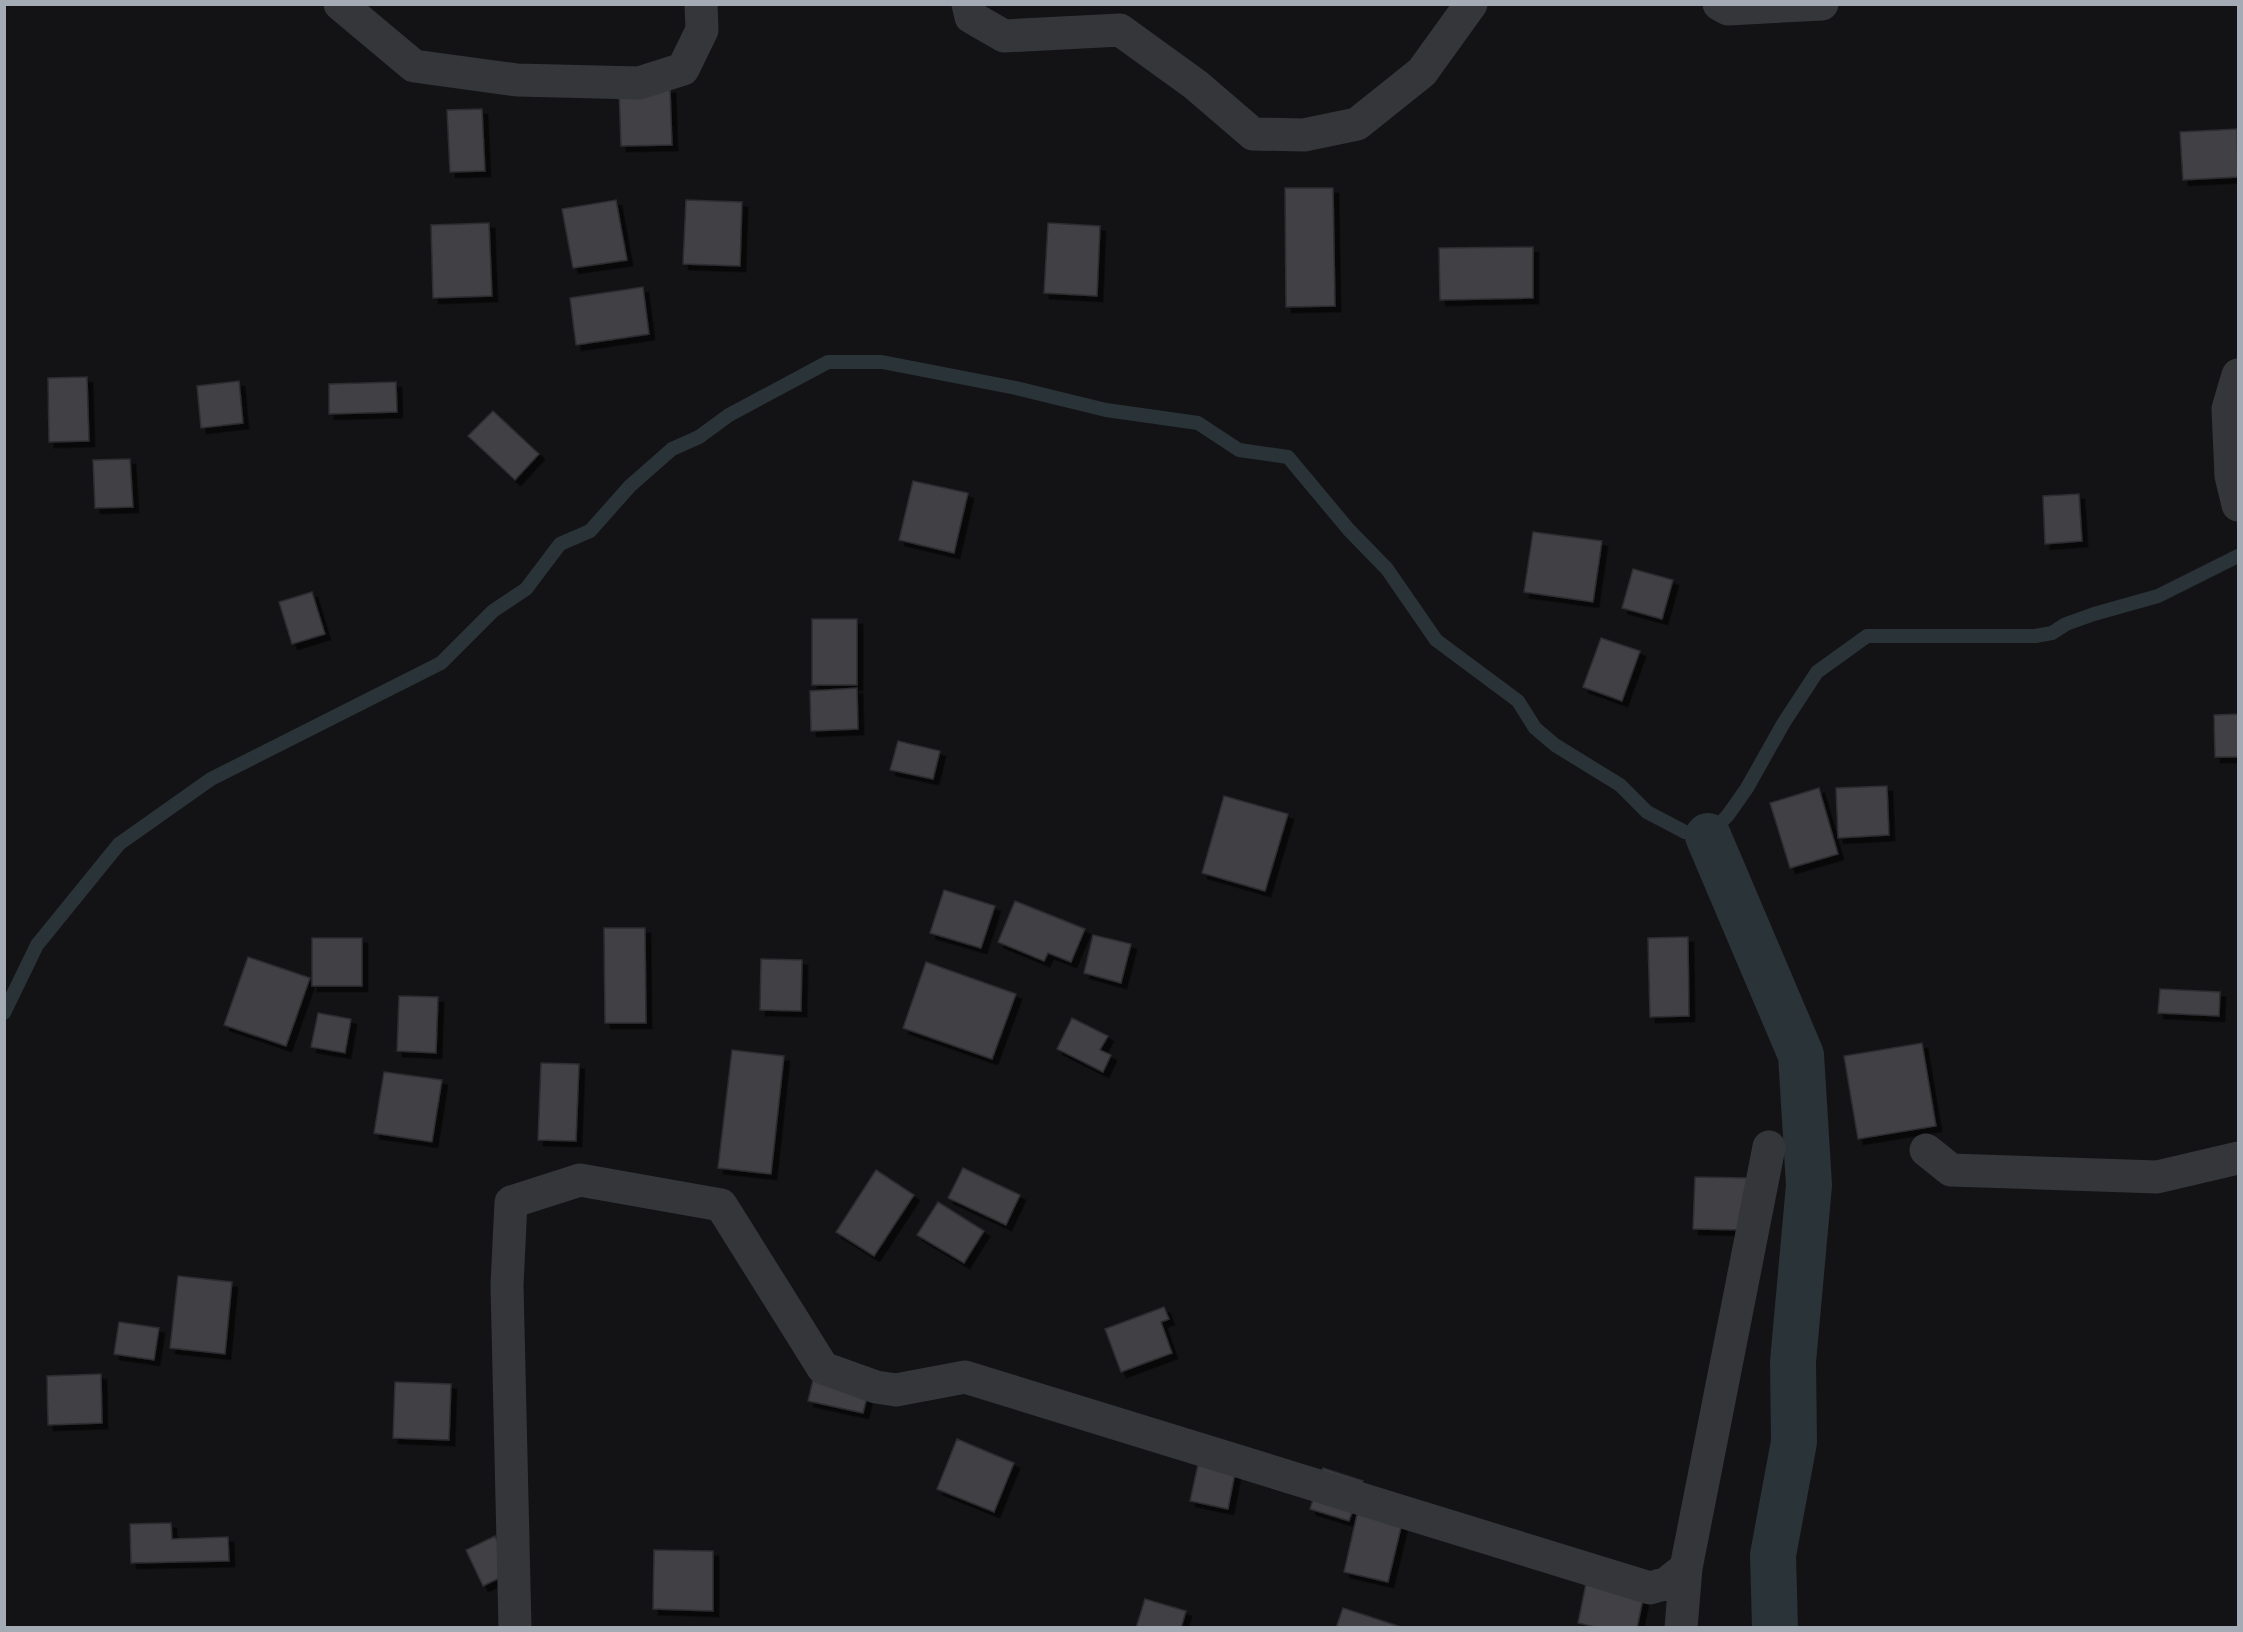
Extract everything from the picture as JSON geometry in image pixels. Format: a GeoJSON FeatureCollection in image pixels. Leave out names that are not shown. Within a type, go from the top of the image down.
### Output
{"type":"FeatureCollection","features":[{"type":"Feature","properties":{"kind":"street"},"geometry":{"type":"LineString","coordinates":[[339,4],[414,66],[517,80],[639,83],[683,69],[702,30],[701,4]]}},
{"type":"Feature","properties":{"kind":"street"},"geometry":{"type":"LineString","coordinates":[[968,4],[971,16],[1004,36],[1120,30],[1196,85],[1253,134],[1304,135],[1357,124],[1422,72],[1471,4]]}},
{"type":"Feature","properties":{"kind":"street"},"geometry":{"type":"LineString","coordinates":[[1719,4],[1728,9],[1822,4]]}},
{"type":"Feature","properties":{"kind":"street"},"geometry":{"type":"LineString","coordinates":[[2238,375],[2228,409],[2231,476],[2238,505]]}},
{"type":"Feature","properties":{"kind":"street"},"geometry":{"type":"LineString","coordinates":[[1681,1628],[1686,1568],[1769,1146]]}},
{"type":"Feature","properties":{"kind":"street"},"geometry":{"type":"LineString","coordinates":[[1926,1150],[1951,1170],[2157,1177],[2238,1158]]}},
{"type":"Feature","properties":{"kind":"street"},"geometry":{"type":"LineString","coordinates":[[515,1628],[507,1285],[512,1202],[580,1180],[721,1204],[823,1368],[876,1387],[896,1390],[918,1387],[939,1380],[965,1377],[1650,1588],[1667,1583],[1686,1568]]}},
{"type":"Feature","properties":{"kind":"building"},"geometry":{"type":"Polygon","coordinates":[[[670,88],[672,145],[621,146],[619,90],[670,88]]]}},
{"type":"Feature","properties":{"kind":"building"},"geometry":{"type":"Polygon","coordinates":[[[482,109],[485,171],[450,172],[447,110],[482,109]]]}},
{"type":"Feature","properties":{"kind":"building"},"geometry":{"type":"Polygon","coordinates":[[[2237,129],[2238,177],[2183,180],[2180,132],[2237,129]]]}},
{"type":"Feature","properties":{"kind":"building"},"geometry":{"type":"Polygon","coordinates":[[[1285,188],[1333,188],[1335,306],[1286,307],[1285,188]]]}},
{"type":"Feature","properties":{"kind":"building"},"geometry":{"type":"Polygon","coordinates":[[[616,200],[627,260],[573,268],[562,209],[616,200]]]}},
{"type":"Feature","properties":{"kind":"building"},"geometry":{"type":"Polygon","coordinates":[[[686,200],[742,202],[740,266],[683,264],[686,200]]]}},
{"type":"Feature","properties":{"kind":"building"},"geometry":{"type":"Polygon","coordinates":[[[489,223],[492,296],[433,298],[431,225],[489,223]]]}},
{"type":"Feature","properties":{"kind":"building"},"geometry":{"type":"Polygon","coordinates":[[[1048,223],[1100,226],[1097,296],[1044,293],[1048,223]]]}},
{"type":"Feature","properties":{"kind":"building"},"geometry":{"type":"Polygon","coordinates":[[[1533,247],[1533,298],[1440,300],[1439,248],[1533,247]]]}},
{"type":"Feature","properties":{"kind":"building"},"geometry":{"type":"Polygon","coordinates":[[[643,287],[649,334],[576,345],[570,298],[643,287]]]}},
{"type":"Feature","properties":{"kind":"building"},"geometry":{"type":"Polygon","coordinates":[[[87,377],[89,441],[49,442],[48,378],[87,377]]]}},
{"type":"Feature","properties":{"kind":"building"},"geometry":{"type":"Polygon","coordinates":[[[239,381],[243,423],[201,428],[197,386],[239,381]]]}},
{"type":"Feature","properties":{"kind":"building"},"geometry":{"type":"Polygon","coordinates":[[[396,382],[397,412],[329,414],[329,384],[396,382]]]}},
{"type":"Feature","properties":{"kind":"building"},"geometry":{"type":"Polygon","coordinates":[[[493,411],[539,454],[515,480],[468,436],[493,411]]]}},
{"type":"Feature","properties":{"kind":"building"},"geometry":{"type":"Polygon","coordinates":[[[130,459],[133,507],[95,508],[93,460],[130,459]]]}},
{"type":"Feature","properties":{"kind":"building"},"geometry":{"type":"Polygon","coordinates":[[[913,481],[968,493],[954,553],[899,540],[913,481]]]}},
{"type":"Feature","properties":{"kind":"building"},"geometry":{"type":"Polygon","coordinates":[[[2079,494],[2082,541],[2045,544],[2043,496],[2079,494]]]}},
{"type":"Feature","properties":{"kind":"building"},"geometry":{"type":"Polygon","coordinates":[[[1533,532],[1602,541],[1593,602],[1524,592],[1533,532]]]}},
{"type":"Feature","properties":{"kind":"building"},"geometry":{"type":"Polygon","coordinates":[[[1633,569],[1673,580],[1662,619],[1622,608],[1633,569]]]}},
{"type":"Feature","properties":{"kind":"building"},"geometry":{"type":"Polygon","coordinates":[[[312,592],[325,634],[292,644],[279,602],[312,592]]]}},
{"type":"Feature","properties":{"kind":"building"},"geometry":{"type":"Polygon","coordinates":[[[812,619],[857,619],[857,685],[812,685],[812,619]]]}},
{"type":"Feature","properties":{"kind":"building"},"geometry":{"type":"Polygon","coordinates":[[[1601,638],[1640,651],[1622,701],[1583,687],[1601,638]]]}},
{"type":"Feature","properties":{"kind":"building"},"geometry":{"type":"Polygon","coordinates":[[[857,688],[858,729],[811,731],[810,691],[857,688]]]}},
{"type":"Feature","properties":{"kind":"building"},"geometry":{"type":"Polygon","coordinates":[[[2238,714],[2238,757],[2215,757],[2214,715],[2238,714]]]}},
{"type":"Feature","properties":{"kind":"building"},"geometry":{"type":"Polygon","coordinates":[[[898,741],[940,751],[933,779],[890,770],[898,741]]]}},
{"type":"Feature","properties":{"kind":"building"},"geometry":{"type":"Polygon","coordinates":[[[1887,786],[1889,835],[1838,838],[1836,788],[1887,786]]]}},
{"type":"Feature","properties":{"kind":"building"},"geometry":{"type":"Polygon","coordinates":[[[1819,788],[1838,854],[1790,868],[1770,803],[1819,788]]]}},
{"type":"Feature","properties":{"kind":"building"},"geometry":{"type":"Polygon","coordinates":[[[1224,796],[1288,814],[1265,891],[1202,873],[1224,796]]]}},
{"type":"Feature","properties":{"kind":"building"},"geometry":{"type":"Polygon","coordinates":[[[944,890],[995,906],[981,948],[930,933],[944,890]]]}},
{"type":"Feature","properties":{"kind":"building"},"geometry":{"type":"Polygon","coordinates":[[[1015,901],[1085,929],[1071,962],[1048,953],[1044,961],[998,942],[1015,901]]]}},
{"type":"Feature","properties":{"kind":"building"},"geometry":{"type":"Polygon","coordinates":[[[604,928],[645,928],[646,1023],[605,1023],[604,928]]]}},
{"type":"Feature","properties":{"kind":"building"},"geometry":{"type":"Polygon","coordinates":[[[1093,935],[1131,944],[1121,983],[1084,973],[1093,935]]]}},
{"type":"Feature","properties":{"kind":"building"},"geometry":{"type":"Polygon","coordinates":[[[1688,937],[1689,1016],[1650,1017],[1648,938],[1688,937]]]}},
{"type":"Feature","properties":{"kind":"building"},"geometry":{"type":"Polygon","coordinates":[[[312,938],[362,938],[362,986],[312,986],[312,938]]]}},
{"type":"Feature","properties":{"kind":"building"},"geometry":{"type":"Polygon","coordinates":[[[248,957],[310,978],[286,1046],[224,1025],[248,957]]]}},
{"type":"Feature","properties":{"kind":"building"},"geometry":{"type":"Polygon","coordinates":[[[761,959],[802,960],[801,1011],[760,1010],[761,959]]]}},
{"type":"Feature","properties":{"kind":"building"},"geometry":{"type":"Polygon","coordinates":[[[926,962],[1016,994],[992,1059],[903,1028],[926,962]]]}},
{"type":"Feature","properties":{"kind":"building"},"geometry":{"type":"Polygon","coordinates":[[[2160,989],[2220,992],[2219,1016],[2158,1013],[2160,989]]]}},
{"type":"Feature","properties":{"kind":"building"},"geometry":{"type":"Polygon","coordinates":[[[399,996],[438,997],[436,1053],[397,1051],[399,996]]]}},
{"type":"Feature","properties":{"kind":"building"},"geometry":{"type":"Polygon","coordinates":[[[318,1013],[351,1019],[345,1053],[311,1047],[318,1013]]]}},
{"type":"Feature","properties":{"kind":"building"},"geometry":{"type":"Polygon","coordinates":[[[1072,1018],[1108,1036],[1100,1050],[1111,1055],[1103,1072],[1057,1049],[1072,1018]]]}},
{"type":"Feature","properties":{"kind":"building"},"geometry":{"type":"Polygon","coordinates":[[[1922,1043],[1936,1126],[1858,1139],[1844,1056],[1922,1043]]]}},
{"type":"Feature","properties":{"kind":"building"},"geometry":{"type":"Polygon","coordinates":[[[732,1050],[784,1056],[771,1174],[718,1168],[732,1050]]]}},
{"type":"Feature","properties":{"kind":"building"},"geometry":{"type":"Polygon","coordinates":[[[541,1063],[579,1064],[576,1141],[538,1140],[541,1063]]]}},
{"type":"Feature","properties":{"kind":"building"},"geometry":{"type":"Polygon","coordinates":[[[384,1072],[442,1080],[432,1142],[374,1133],[384,1072]]]}},
{"type":"Feature","properties":{"kind":"building"},"geometry":{"type":"Polygon","coordinates":[[[963,1168],[1020,1195],[1006,1225],[948,1198],[963,1168]]]}},
{"type":"Feature","properties":{"kind":"building"},"geometry":{"type":"Polygon","coordinates":[[[876,1170],[914,1195],[874,1256],[836,1232],[876,1170]]]}},
{"type":"Feature","properties":{"kind":"building"},"geometry":{"type":"Polygon","coordinates":[[[1695,1177],[1747,1178],[1746,1230],[1693,1229],[1695,1177]]]}},
{"type":"Feature","properties":{"kind":"building"},"geometry":{"type":"Polygon","coordinates":[[[938,1202],[984,1231],[964,1263],[917,1235],[938,1202]]]}},
{"type":"Feature","properties":{"kind":"building"},"geometry":{"type":"Polygon","coordinates":[[[178,1276],[232,1282],[225,1354],[170,1348],[178,1276]]]}},
{"type":"Feature","properties":{"kind":"building"},"geometry":{"type":"Polygon","coordinates":[[[1164,1307],[1169,1319],[1161,1322],[1172,1353],[1121,1372],[1105,1329],[1164,1307]]]}},
{"type":"Feature","properties":{"kind":"building"},"geometry":{"type":"Polygon","coordinates":[[[119,1322],[159,1328],[154,1360],[114,1354],[119,1322]]]}},
{"type":"Feature","properties":{"kind":"building"},"geometry":{"type":"Polygon","coordinates":[[[818,1359],[873,1373],[863,1413],[808,1401],[818,1359]]]}},
{"type":"Feature","properties":{"kind":"building"},"geometry":{"type":"Polygon","coordinates":[[[101,1374],[102,1423],[48,1425],[47,1376],[101,1374]]]}},
{"type":"Feature","properties":{"kind":"building"},"geometry":{"type":"Polygon","coordinates":[[[395,1382],[451,1384],[449,1440],[393,1438],[395,1382]]]}},
{"type":"Feature","properties":{"kind":"building"},"geometry":{"type":"Polygon","coordinates":[[[957,1439],[1014,1463],[994,1512],[937,1489],[957,1439]]]}},
{"type":"Feature","properties":{"kind":"building"},"geometry":{"type":"Polygon","coordinates":[[[1198,1465],[1235,1473],[1228,1509],[1190,1501],[1198,1465]]]}},
{"type":"Feature","properties":{"kind":"building"},"geometry":{"type":"Polygon","coordinates":[[[1323,1468],[1363,1481],[1349,1521],[1310,1509],[1323,1468]]]}},
{"type":"Feature","properties":{"kind":"building"},"geometry":{"type":"Polygon","coordinates":[[[1363,1488],[1408,1498],[1388,1582],[1344,1572],[1363,1488]]]}},
{"type":"Feature","properties":{"kind":"building"},"geometry":{"type":"Polygon","coordinates":[[[171,1523],[172,1539],[228,1537],[229,1561],[131,1563],[130,1524],[171,1523]]]}},
{"type":"Feature","properties":{"kind":"building"},"geometry":{"type":"Polygon","coordinates":[[[495,1536],[512,1572],[483,1586],[466,1550],[495,1536]]]}},
{"type":"Feature","properties":{"kind":"building"},"geometry":{"type":"Polygon","coordinates":[[[654,1550],[713,1551],[713,1611],[653,1609],[654,1550]]]}},
{"type":"Feature","properties":{"kind":"building"},"geometry":{"type":"Polygon","coordinates":[[[1590,1564],[1648,1575],[1637,1628],[1600,1628],[1578,1623],[1590,1564]]]}},
{"type":"Feature","properties":{"kind":"building"},"geometry":{"type":"Polygon","coordinates":[[[1145,1599],[1186,1611],[1181,1628],[1136,1628],[1145,1599]]]}},
{"type":"Feature","properties":{"kind":"building"},"geometry":{"type":"Polygon","coordinates":[[[1343,1608],[1401,1627],[1336,1628],[1343,1608]]]}},
{"type":"Feature","properties":{"kind":"waterway"},"geometry":{"type":"LineString","coordinates":[[4,1013],[37,945],[119,844],[211,779],[441,663],[493,611],[526,589],[560,544],[590,531],[630,486],[672,449],[699,437],[729,415],[828,362],[882,362],[1016,388],[1106,410],[1198,423],[1239,450],[1288,457],[1349,530],[1387,569],[1436,640],[1518,701],[1535,728],[1555,745],[1620,785],[1647,812],[1685,832],[1708,836],[1728,815],[1747,788],[1783,724],[1817,672],[1867,636],[2035,636],[2052,633],[2066,624],[2094,614],[2158,596],[2238,556]]}},
{"type":"Feature","properties":{"kind":"waterway"},"geometry":{"type":"LineString","coordinates":[[1708,836],[1801,1055],[1809,1185],[1793,1362],[1794,1442],[1773,1555],[1775,1628]]}}]}
